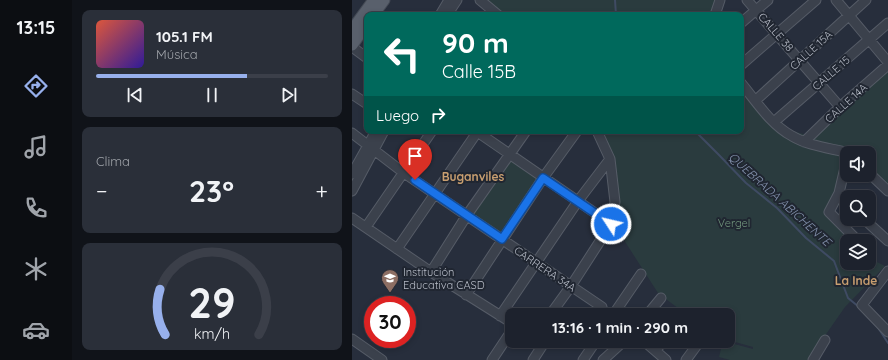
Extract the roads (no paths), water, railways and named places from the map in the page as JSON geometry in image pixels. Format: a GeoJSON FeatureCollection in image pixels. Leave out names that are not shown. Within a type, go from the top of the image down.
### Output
{"type":"FeatureCollection","features":[{"type":"Feature","properties":{"kind":"main road"},"geometry":{"type":"LineString","coordinates":[[366,12],[374,0]]}},
{"type":"Feature","properties":{"kind":"main road"},"geometry":{"type":"LineString","coordinates":[[375,12],[384,0]]}},
{"type":"Feature","properties":{"kind":"main road"},"geometry":{"type":"LineString","coordinates":[[352,46],[354,32],[364,16]]}},
{"type":"Feature","properties":{"kind":"main road"},"geometry":{"type":"LineString","coordinates":[[354,32],[364,26]]}},
{"type":"Feature","properties":{"kind":"street"},"geometry":{"type":"LineString","coordinates":[[442,12],[449,0]]}},
{"type":"Feature","properties":{"kind":"street"},"geometry":{"type":"LineString","coordinates":[[449,12],[457,0]]}},
{"type":"Feature","properties":{"kind":"street"},"geometry":{"type":"LineString","coordinates":[[480,0],[494,12]]}},
{"type":"Feature","properties":{"kind":"street"},"geometry":{"type":"LineString","coordinates":[[715,12],[720,0]]}},
{"type":"Feature","properties":{"kind":"street","name":"CALLE 38"},"geometry":{"type":"LineString","coordinates":[[748,0],[840,107]]}},
{"type":"Feature","properties":{"kind":"street"},"geometry":{"type":"LineString","coordinates":[[744,20],[768,0]]}},
{"type":"Feature","properties":{"kind":"street"},"geometry":{"type":"LineString","coordinates":[[744,62],[816,0]]}},
{"type":"Feature","properties":{"kind":"street"},"geometry":{"type":"LineString","coordinates":[[836,0],[888,63]]}},
{"type":"Feature","properties":{"kind":"street","name":"CALLE 15A"},"geometry":{"type":"LineString","coordinates":[[756,100],[866,0]]}},
{"type":"Feature","properties":{"kind":"street","name":"CALLE 15"},"geometry":{"type":"LineString","coordinates":[[774,122],[888,23]]}},
{"type":"Feature","properties":{"kind":"street"},"geometry":{"type":"LineString","coordinates":[[352,46],[364,56]]}},
{"type":"Feature","properties":{"kind":"street","name":"CALLE 14A"},"geometry":{"type":"LineString","coordinates":[[804,142],[888,63]]}},
{"type":"Feature","properties":{"kind":"street"},"geometry":{"type":"LineString","coordinates":[[744,86],[774,122],[791,136],[804,142],[840,151]]}},
{"type":"Feature","properties":{"kind":"street"},"geometry":{"type":"LineString","coordinates":[[352,94],[364,102]]}},
{"type":"Feature","properties":{"kind":"street","name":"CARRERA 34A"},"geometry":{"type":"LineString","coordinates":[[352,133],[404,173],[602,307]]}},
{"type":"Feature","properties":{"kind":"street"},"geometry":{"type":"LineString","coordinates":[[352,190],[371,148],[375,134]]}},
{"type":"Feature","properties":{"kind":"street"},"geometry":{"type":"LineString","coordinates":[[352,174],[382,134]]}},
{"type":"Feature","properties":{"kind":"street"},"geometry":{"type":"LineString","coordinates":[[366,227],[430,134]]}},
{"type":"Feature","properties":{"kind":"street"},"geometry":{"type":"LineString","coordinates":[[398,249],[475,134]]}},
{"type":"Feature","properties":{"kind":"street"},"geometry":{"type":"LineString","coordinates":[[481,134],[509,155],[611,224]]}},
{"type":"Feature","properties":{"kind":"street"},"geometry":{"type":"LineString","coordinates":[[431,272],[467,215],[524,134]]}},
{"type":"Feature","properties":{"kind":"street"},"geometry":{"type":"LineString","coordinates":[[466,295],[543,178],[575,134]]}},
{"type":"Feature","properties":{"kind":"street"},"geometry":{"type":"LineString","coordinates":[[555,308],[611,224],[615,202],[610,159],[598,134]]}},
{"type":"Feature","properties":{"kind":"street"},"geometry":{"type":"LineString","coordinates":[[500,316],[535,262],[610,159]]}},
{"type":"Feature","properties":{"kind":"street"},"geometry":{"type":"LineString","coordinates":[[876,179],[888,191]]}},
{"type":"Feature","properties":{"kind":"street"},"geometry":{"type":"LineString","coordinates":[[842,182],[839,193],[829,212],[851,234]]}},
{"type":"Feature","properties":{"kind":"street"},"geometry":{"type":"LineString","coordinates":[[352,218],[431,272],[505,319]]}},
{"type":"Feature","properties":{"kind":"street"},"geometry":{"type":"LineString","coordinates":[[872,226],[888,241]]}},
{"type":"Feature","properties":{"kind":"street"},"geometry":{"type":"LineString","coordinates":[[888,271],[862,305],[888,332]]}},
{"type":"Feature","properties":{"kind":"street"},"geometry":{"type":"LineString","coordinates":[[618,308],[641,274]]}},
{"type":"Feature","properties":{"kind":"street"},"geometry":{"type":"LineString","coordinates":[[653,308],[661,298]]}},
{"type":"Feature","properties":{"kind":"street"},"geometry":{"type":"LineString","coordinates":[[352,339],[378,359]]}},
{"type":"Feature","properties":{"kind":"street"},"geometry":{"type":"LineString","coordinates":[[492,360],[505,340]]}},
{"type":"Feature","properties":{"kind":"street"},"geometry":{"type":"LineString","coordinates":[[813,360],[824,340]]}},
{"type":"Feature","properties":{"kind":"street"},"geometry":{"type":"LineString","coordinates":[[533,360],[540,348]]}},
{"type":"Feature","properties":{"kind":"street"},"geometry":{"type":"LineString","coordinates":[[583,360],[591,348]]}},
{"type":"Feature","properties":{"kind":"street"},"geometry":{"type":"LineString","coordinates":[[603,360],[616,348]]}},
{"type":"Feature","properties":{"kind":"street"},"geometry":{"type":"LineString","coordinates":[[653,348],[666,360]]}},
{"type":"Feature","properties":{"kind":"street"},"geometry":{"type":"LineString","coordinates":[[686,360],[695,348]]}},
{"type":"Feature","properties":{"kind":"waterway","name":"QUEBRADA ABICHENTE"},"geometry":{"type":"LineString","coordinates":[[615,0],[616,12]]}},
{"type":"Feature","properties":{"kind":"waterway","name":"QUEBRADA ABICHENTE"},"geometry":{"type":"LineString","coordinates":[[698,134],[746,183],[777,208],[806,238],[834,261],[848,298],[859,307]]}},
{"type":"Feature","properties":{"kind":"waterway","name":"QUEBRADA ABICHENTE"},"geometry":{"type":"LineString","coordinates":[[877,326],[888,343]]}},
{"type":"Feature","properties":{"kind":"place","name":"Institución Educativa CASD"},"geometry":{"type":"Point","coordinates":[390,293]}},
{"type":"Feature","properties":{"kind":"district","name":"Buganviles"},"geometry":{"type":"Point","coordinates":[473,176]}},
{"type":"Feature","properties":{"kind":"district","name":"La Inde"},"geometry":{"type":"Point","coordinates":[856,280]}},
{"type":"Feature","properties":{"kind":"park label","name":"Vergel"},"geometry":{"type":"Point","coordinates":[734,223]}}]}
